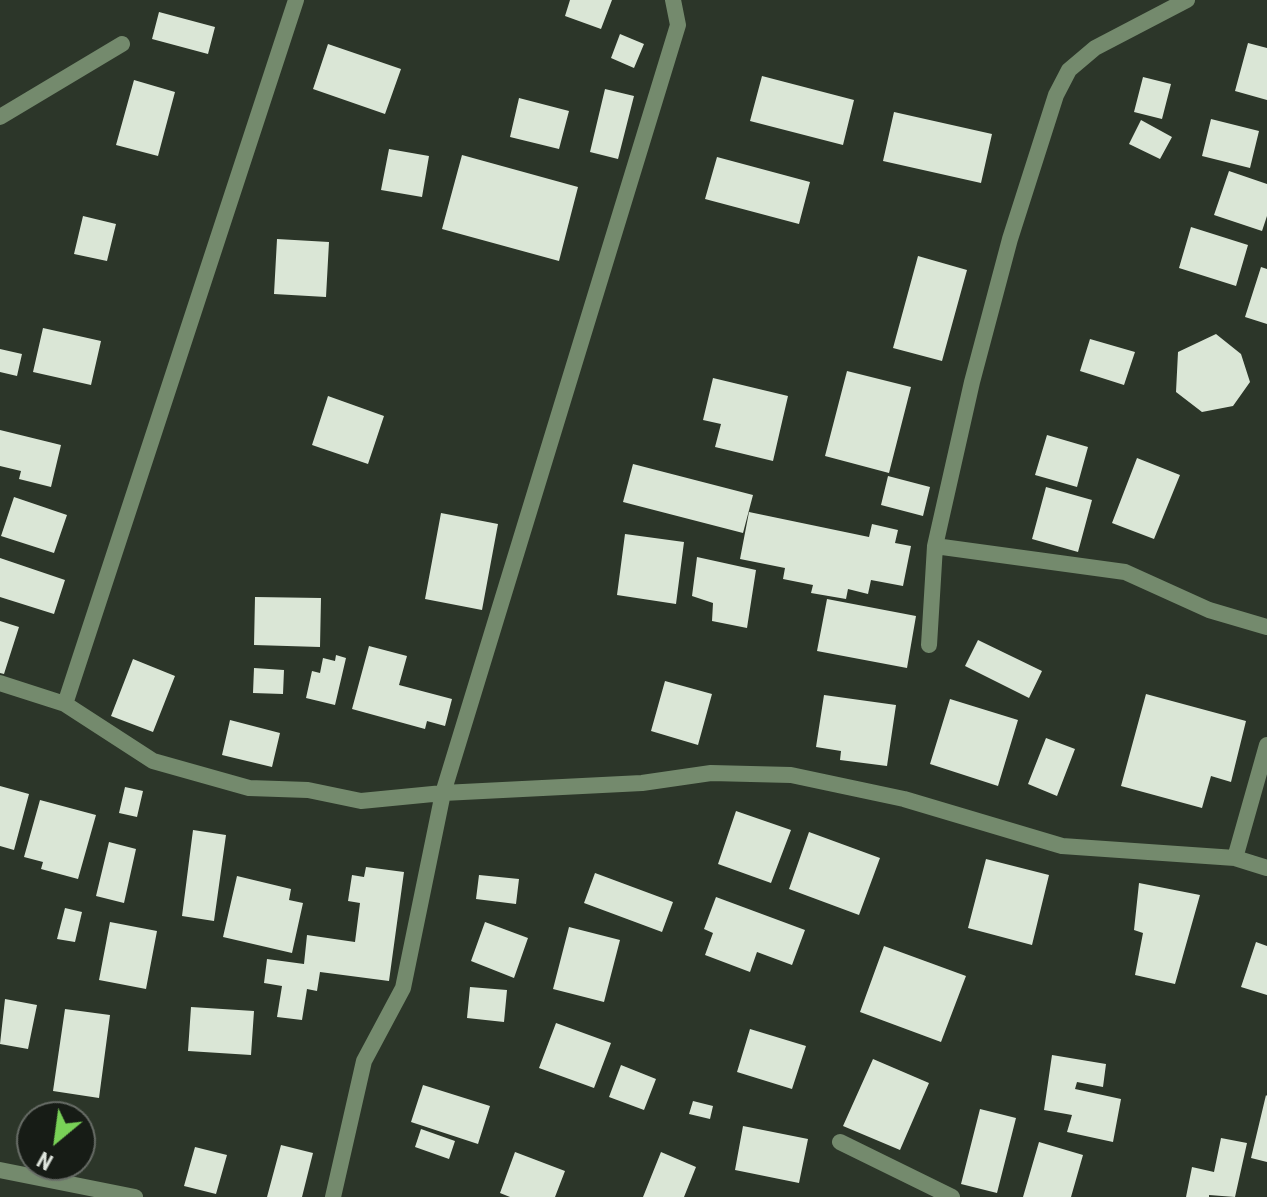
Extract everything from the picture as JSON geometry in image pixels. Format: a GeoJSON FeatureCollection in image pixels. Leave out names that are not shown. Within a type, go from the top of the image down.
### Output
{"type":"FeatureCollection","features":[{"type":"Feature","properties":{"kind":"street"},"geometry":{"type":"LineString","coordinates":[[65,704],[296,0]]}},
{"type":"Feature","properties":{"kind":"street"},"geometry":{"type":"LineString","coordinates":[[333,1197],[364,1061],[403,988],[443,793],[678,25],[673,0]]}},
{"type":"Feature","properties":{"kind":"street"},"geometry":{"type":"LineString","coordinates":[[929,645],[935,546],[972,382],[1010,239],[1056,95],[1069,70],[1095,48],[1187,0]]}},
{"type":"Feature","properties":{"kind":"street"},"geometry":{"type":"LineString","coordinates":[[0,117],[122,44]]}},
{"type":"Feature","properties":{"kind":"street"},"geometry":{"type":"LineString","coordinates":[[935,546],[1125,572],[1209,610],[1267,627]]}},
{"type":"Feature","properties":{"kind":"street"},"geometry":{"type":"LineString","coordinates":[[0,683],[65,704],[153,761],[249,788],[308,790],[361,801],[443,793],[642,783],[711,773],[791,775],[904,799],[1062,846],[1235,858],[1267,868]]}},
{"type":"Feature","properties":{"kind":"street"},"geometry":{"type":"LineString","coordinates":[[1235,858],[1267,745]]}},
{"type":"Feature","properties":{"kind":"street"},"geometry":{"type":"LineString","coordinates":[[840,1142],[952,1197]]}},
{"type":"Feature","properties":{"kind":"street"},"geometry":{"type":"LineString","coordinates":[[0,1170],[135,1197]]}},
{"type":"Feature","properties":{"kind":"building"},"geometry":{"type":"Polygon","coordinates":[[[570,0],[612,0],[601,29],[565,16],[570,0]]]}},
{"type":"Feature","properties":{"kind":"building"},"geometry":{"type":"Polygon","coordinates":[[[159,12],[215,27],[208,54],[152,39],[159,12]]]}},
{"type":"Feature","properties":{"kind":"building"},"geometry":{"type":"Polygon","coordinates":[[[620,34],[644,44],[634,68],[611,58],[620,34]]]}},
{"type":"Feature","properties":{"kind":"building"},"geometry":{"type":"Polygon","coordinates":[[[1248,43],[1267,48],[1267,100],[1235,91],[1248,43]]]}},
{"type":"Feature","properties":{"kind":"building"},"geometry":{"type":"Polygon","coordinates":[[[328,44],[401,69],[385,114],[313,89],[328,44]]]}},
{"type":"Feature","properties":{"kind":"building"},"geometry":{"type":"Polygon","coordinates":[[[762,76],[854,100],[843,145],[750,121],[762,76]]]}},
{"type":"Feature","properties":{"kind":"building"},"geometry":{"type":"Polygon","coordinates":[[[1143,77],[1171,84],[1162,119],[1134,112],[1143,77]]]}},
{"type":"Feature","properties":{"kind":"building"},"geometry":{"type":"Polygon","coordinates":[[[134,80],[175,92],[158,156],[116,145],[134,80]]]}},
{"type":"Feature","properties":{"kind":"building"},"geometry":{"type":"Polygon","coordinates":[[[605,89],[634,96],[618,159],[590,152],[605,89]]]}},
{"type":"Feature","properties":{"kind":"building"},"geometry":{"type":"Polygon","coordinates":[[[519,98],[569,111],[559,149],[510,137],[519,98]]]}},
{"type":"Feature","properties":{"kind":"building"},"geometry":{"type":"Polygon","coordinates":[[[894,112],[992,134],[981,183],[883,161],[894,112]]]}},
{"type":"Feature","properties":{"kind":"building"},"geometry":{"type":"Polygon","coordinates":[[[1211,119],[1259,131],[1250,168],[1202,156],[1211,119]]]}},
{"type":"Feature","properties":{"kind":"building"},"geometry":{"type":"Polygon","coordinates":[[[1141,120],[1172,137],[1160,159],[1129,144],[1141,120]]]}},
{"type":"Feature","properties":{"kind":"building"},"geometry":{"type":"Polygon","coordinates":[[[389,149],[429,156],[422,197],[381,190],[389,149]]]}},
{"type":"Feature","properties":{"kind":"building"},"geometry":{"type":"Polygon","coordinates":[[[462,155],[578,187],[559,261],[442,229],[462,155]]]}},
{"type":"Feature","properties":{"kind":"building"},"geometry":{"type":"Polygon","coordinates":[[[717,157],[810,182],[799,224],[705,199],[717,157]]]}},
{"type":"Feature","properties":{"kind":"building"},"geometry":{"type":"Polygon","coordinates":[[[1229,171],[1267,184],[1267,216],[1262,231],[1214,215],[1229,171]]]}},
{"type":"Feature","properties":{"kind":"building"},"geometry":{"type":"Polygon","coordinates":[[[83,216],[116,224],[107,261],[74,254],[83,216]]]}},
{"type":"Feature","properties":{"kind":"building"},"geometry":{"type":"Polygon","coordinates":[[[1191,227],[1248,245],[1236,286],[1179,268],[1191,227]]]}},
{"type":"Feature","properties":{"kind":"building"},"geometry":{"type":"Polygon","coordinates":[[[277,239],[329,242],[326,297],[274,294],[277,239]]]}},
{"type":"Feature","properties":{"kind":"building"},"geometry":{"type":"Polygon","coordinates":[[[918,256],[967,270],[942,361],[893,348],[918,256]]]}},
{"type":"Feature","properties":{"kind":"building"},"geometry":{"type":"Polygon","coordinates":[[[1261,267],[1267,269],[1267,324],[1245,317],[1261,267]]]}},
{"type":"Feature","properties":{"kind":"building"},"geometry":{"type":"Polygon","coordinates":[[[43,328],[101,341],[91,385],[33,372],[43,328]]]}},
{"type":"Feature","properties":{"kind":"building"},"geometry":{"type":"Polygon","coordinates":[[[1216,334],[1241,354],[1250,382],[1233,406],[1202,412],[1176,392],[1178,352],[1216,334]]]}},
{"type":"Feature","properties":{"kind":"building"},"geometry":{"type":"Polygon","coordinates":[[[1090,339],[1135,352],[1124,385],[1080,371],[1090,339]]]}},
{"type":"Feature","properties":{"kind":"building"},"geometry":{"type":"Polygon","coordinates":[[[0,349],[22,354],[17,376],[0,372],[0,349]]]}},
{"type":"Feature","properties":{"kind":"building"},"geometry":{"type":"Polygon","coordinates":[[[847,371],[911,387],[889,473],[825,456],[847,371]]]}},
{"type":"Feature","properties":{"kind":"building"},"geometry":{"type":"Polygon","coordinates":[[[713,378],[788,396],[773,461],[715,447],[721,424],[703,420],[713,378]]]}},
{"type":"Feature","properties":{"kind":"building"},"geometry":{"type":"Polygon","coordinates":[[[328,396],[384,416],[368,464],[312,445],[328,396]]]}},
{"type":"Feature","properties":{"kind":"building"},"geometry":{"type":"Polygon","coordinates":[[[0,430],[61,445],[51,487],[19,479],[21,471],[0,466],[0,430]]]}},
{"type":"Feature","properties":{"kind":"building"},"geometry":{"type":"Polygon","coordinates":[[[1047,435],[1088,447],[1077,487],[1035,475],[1047,435]]]}},
{"type":"Feature","properties":{"kind":"building"},"geometry":{"type":"Polygon","coordinates":[[[1137,458],[1180,475],[1154,539],[1112,523],[1137,458]]]}},
{"type":"Feature","properties":{"kind":"building"},"geometry":{"type":"Polygon","coordinates":[[[633,464],[753,495],[743,533],[623,502],[633,464]]]}},
{"type":"Feature","properties":{"kind":"building"},"geometry":{"type":"Polygon","coordinates":[[[888,476],[930,487],[923,516],[881,505],[888,476]]]}},
{"type":"Feature","properties":{"kind":"building"},"geometry":{"type":"Polygon","coordinates":[[[1046,487],[1092,500],[1078,552],[1032,539],[1046,487]]]}},
{"type":"Feature","properties":{"kind":"building"},"geometry":{"type":"Polygon","coordinates":[[[14,497],[67,515],[54,553],[1,536],[14,497]]]}},
{"type":"Feature","properties":{"kind":"building"},"geometry":{"type":"Polygon","coordinates":[[[749,512],[869,537],[872,524],[898,530],[895,543],[911,546],[903,586],[871,580],[868,594],[848,589],[846,599],[811,593],[813,585],[783,579],[785,568],[740,559],[749,512]]]}},
{"type":"Feature","properties":{"kind":"building"},"geometry":{"type":"Polygon","coordinates":[[[441,513],[498,524],[482,610],[425,599],[441,513]]]}},
{"type":"Feature","properties":{"kind":"building"},"geometry":{"type":"Polygon","coordinates":[[[625,534],[684,542],[676,604],[617,595],[625,534]]]}},
{"type":"Feature","properties":{"kind":"building"},"geometry":{"type":"Polygon","coordinates":[[[697,557],[756,570],[747,628],[712,621],[713,603],[692,596],[697,557]]]}},
{"type":"Feature","properties":{"kind":"building"},"geometry":{"type":"Polygon","coordinates":[[[0,558],[65,580],[54,614],[0,597],[0,558]]]}},
{"type":"Feature","properties":{"kind":"building"},"geometry":{"type":"Polygon","coordinates":[[[255,597],[321,598],[320,647],[254,645],[255,597]]]}},
{"type":"Feature","properties":{"kind":"building"},"geometry":{"type":"Polygon","coordinates":[[[827,599],[916,616],[907,668],[817,651],[827,599]]]}},
{"type":"Feature","properties":{"kind":"building"},"geometry":{"type":"Polygon","coordinates":[[[0,621],[19,627],[4,674],[0,673],[0,621]]]}},
{"type":"Feature","properties":{"kind":"building"},"geometry":{"type":"Polygon","coordinates":[[[978,640],[1042,671],[1029,698],[965,666],[978,640]]]}},
{"type":"Feature","properties":{"kind":"building"},"geometry":{"type":"Polygon","coordinates":[[[369,646],[407,656],[399,685],[452,699],[445,726],[427,721],[425,729],[352,709],[369,646]]]}},
{"type":"Feature","properties":{"kind":"building"},"geometry":{"type":"Polygon","coordinates":[[[336,655],[346,658],[335,705],[306,698],[312,671],[320,673],[323,658],[335,661],[336,655]]]}},
{"type":"Feature","properties":{"kind":"building"},"geometry":{"type":"Polygon","coordinates":[[[133,659],[175,676],[153,732],[111,716],[133,659]]]}},
{"type":"Feature","properties":{"kind":"building"},"geometry":{"type":"Polygon","coordinates":[[[254,668],[284,670],[283,694],[253,693],[254,668]]]}},
{"type":"Feature","properties":{"kind":"building"},"geometry":{"type":"Polygon","coordinates":[[[665,681],[712,694],[698,745],[651,731],[665,681]]]}},
{"type":"Feature","properties":{"kind":"building"},"geometry":{"type":"Polygon","coordinates":[[[1146,694],[1246,721],[1231,782],[1211,776],[1202,808],[1121,786],[1146,694]]]}},
{"type":"Feature","properties":{"kind":"building"},"geometry":{"type":"Polygon","coordinates":[[[824,695],[896,705],[887,766],[840,760],[841,751],[816,747],[824,695]]]}},
{"type":"Feature","properties":{"kind":"building"},"geometry":{"type":"Polygon","coordinates":[[[950,699],[1018,720],[998,786],[930,764],[950,699]]]}},
{"type":"Feature","properties":{"kind":"building"},"geometry":{"type":"Polygon","coordinates":[[[230,720],[280,733],[272,767],[222,755],[230,720]]]}},
{"type":"Feature","properties":{"kind":"building"},"geometry":{"type":"Polygon","coordinates":[[[1046,738],[1075,749],[1057,796],[1028,784],[1046,738]]]}},
{"type":"Feature","properties":{"kind":"building"},"geometry":{"type":"Polygon","coordinates":[[[0,786],[29,794],[14,850],[0,846],[0,786]]]}},
{"type":"Feature","properties":{"kind":"building"},"geometry":{"type":"Polygon","coordinates":[[[125,787],[143,791],[137,817],[119,813],[125,787]]]}},
{"type":"Feature","properties":{"kind":"building"},"geometry":{"type":"Polygon","coordinates":[[[40,800],[96,815],[78,879],[41,869],[43,862],[24,857],[40,800]]]}},
{"type":"Feature","properties":{"kind":"building"},"geometry":{"type":"Polygon","coordinates":[[[736,811],[791,830],[771,883],[718,864],[736,811]]]}},
{"type":"Feature","properties":{"kind":"building"},"geometry":{"type":"Polygon","coordinates":[[[193,830],[226,835],[214,921],[182,916],[193,830]]]}},
{"type":"Feature","properties":{"kind":"building"},"geometry":{"type":"Polygon","coordinates":[[[809,832],[880,858],[859,915],[789,889],[809,832]]]}},
{"type":"Feature","properties":{"kind":"building"},"geometry":{"type":"Polygon","coordinates":[[[109,842],[136,849],[124,903],[96,896],[109,842]]]}},
{"type":"Feature","properties":{"kind":"building"},"geometry":{"type":"Polygon","coordinates":[[[986,859],[1049,875],[1032,945],[968,928],[986,859]]]}},
{"type":"Feature","properties":{"kind":"building"},"geometry":{"type":"Polygon","coordinates":[[[366,867],[404,872],[389,981],[320,972],[317,991],[307,989],[302,1020],[277,1017],[282,986],[264,983],[267,959],[304,964],[307,935],[355,942],[360,903],[348,901],[352,875],[364,877],[366,867]]]}},
{"type":"Feature","properties":{"kind":"building"},"geometry":{"type":"Polygon","coordinates":[[[595,873],[673,902],[662,932],[584,903],[595,873]]]}},
{"type":"Feature","properties":{"kind":"building"},"geometry":{"type":"Polygon","coordinates":[[[479,875],[519,879],[516,904],[476,899],[479,875]]]}},
{"type":"Feature","properties":{"kind":"building"},"geometry":{"type":"Polygon","coordinates":[[[237,876],[291,889],[289,900],[303,903],[292,953],[223,937],[237,876]]]}},
{"type":"Feature","properties":{"kind":"building"},"geometry":{"type":"Polygon","coordinates":[[[1139,883],[1200,895],[1175,984],[1135,975],[1143,933],[1134,930],[1139,883]]]}},
{"type":"Feature","properties":{"kind":"building"},"geometry":{"type":"Polygon","coordinates":[[[716,897],[805,930],[792,965],[757,952],[750,972],[705,955],[713,933],[704,929],[716,897]]]}},
{"type":"Feature","properties":{"kind":"building"},"geometry":{"type":"Polygon","coordinates":[[[65,908],[82,912],[75,942],[57,939],[65,908]]]}},
{"type":"Feature","properties":{"kind":"building"},"geometry":{"type":"Polygon","coordinates":[[[110,922],[157,931],[146,989],[99,980],[110,922]]]}},
{"type":"Feature","properties":{"kind":"building"},"geometry":{"type":"Polygon","coordinates":[[[485,922],[528,938],[514,978],[471,961],[485,922]]]}},
{"type":"Feature","properties":{"kind":"building"},"geometry":{"type":"Polygon","coordinates":[[[569,927],[620,940],[604,1002],[553,989],[569,927]]]}},
{"type":"Feature","properties":{"kind":"building"},"geometry":{"type":"Polygon","coordinates":[[[1256,942],[1267,946],[1267,995],[1241,987],[1256,942]]]}},
{"type":"Feature","properties":{"kind":"building"},"geometry":{"type":"Polygon","coordinates":[[[884,946],[966,976],[941,1042],[860,1012],[884,946]]]}},
{"type":"Feature","properties":{"kind":"building"},"geometry":{"type":"Polygon","coordinates":[[[470,987],[507,990],[504,1022],[467,1018],[470,987]]]}},
{"type":"Feature","properties":{"kind":"building"},"geometry":{"type":"Polygon","coordinates":[[[5,999],[37,1005],[28,1049],[0,1044],[5,999]]]}},
{"type":"Feature","properties":{"kind":"building"},"geometry":{"type":"Polygon","coordinates":[[[191,1007],[254,1011],[251,1055],[188,1051],[191,1007]]]}},
{"type":"Feature","properties":{"kind":"building"},"geometry":{"type":"Polygon","coordinates":[[[65,1009],[110,1015],[99,1098],[53,1091],[65,1009]]]}},
{"type":"Feature","properties":{"kind":"building"},"geometry":{"type":"Polygon","coordinates":[[[556,1023],[611,1043],[594,1088],[539,1068],[556,1023]]]}},
{"type":"Feature","properties":{"kind":"building"},"geometry":{"type":"Polygon","coordinates":[[[750,1029],[806,1046],[792,1089],[737,1072],[750,1029]]]}},
{"type":"Feature","properties":{"kind":"building"},"geometry":{"type":"Polygon","coordinates":[[[1052,1055],[1106,1064],[1103,1087],[1077,1082],[1075,1089],[1121,1099],[1113,1142],[1067,1132],[1072,1115],[1044,1110],[1052,1055]]]}},
{"type":"Feature","properties":{"kind":"building"},"geometry":{"type":"Polygon","coordinates":[[[873,1059],[929,1083],[900,1150],[843,1126],[873,1059]]]}},
{"type":"Feature","properties":{"kind":"building"},"geometry":{"type":"Polygon","coordinates":[[[621,1065],[656,1079],[644,1110],[609,1097],[621,1065]]]}},
{"type":"Feature","properties":{"kind":"building"},"geometry":{"type":"Polygon","coordinates":[[[423,1085],[490,1106],[478,1144],[411,1122],[423,1085]]]}},
{"type":"Feature","properties":{"kind":"building"},"geometry":{"type":"Polygon","coordinates":[[[1267,1096],[1267,1162],[1251,1158],[1267,1096]]]}},
{"type":"Feature","properties":{"kind":"building"},"geometry":{"type":"Polygon","coordinates":[[[693,1101],[713,1106],[710,1119],[689,1114],[693,1101]]]}},
{"type":"Feature","properties":{"kind":"building"},"geometry":{"type":"Polygon","coordinates":[[[980,1109],[1016,1118],[997,1193],[961,1184],[980,1109]]]}},
{"type":"Feature","properties":{"kind":"building"},"geometry":{"type":"Polygon","coordinates":[[[743,1126],[808,1139],[799,1183],[735,1170],[743,1126]]]}},
{"type":"Feature","properties":{"kind":"building"},"geometry":{"type":"Polygon","coordinates":[[[421,1129],[455,1141],[449,1159],[415,1147],[421,1129]]]}},
{"type":"Feature","properties":{"kind":"building"},"geometry":{"type":"Polygon","coordinates":[[[1221,1138],[1247,1143],[1235,1197],[1186,1197],[1192,1167],[1214,1172],[1221,1138]]]}},
{"type":"Feature","properties":{"kind":"building"},"geometry":{"type":"Polygon","coordinates":[[[1039,1142],[1083,1155],[1071,1197],[1023,1197],[1039,1142]]]}},
{"type":"Feature","properties":{"kind":"building"},"geometry":{"type":"Polygon","coordinates":[[[281,1145],[313,1153],[302,1197],[267,1197],[281,1145]]]}},
{"type":"Feature","properties":{"kind":"building"},"geometry":{"type":"Polygon","coordinates":[[[195,1147],[227,1155],[216,1194],[184,1186],[195,1147]]]}},
{"type":"Feature","properties":{"kind":"building"},"geometry":{"type":"Polygon","coordinates":[[[515,1152],[565,1171],[555,1197],[510,1197],[500,1193],[515,1152]]]}},
{"type":"Feature","properties":{"kind":"building"},"geometry":{"type":"Polygon","coordinates":[[[661,1152],[696,1167],[684,1197],[643,1197],[661,1152]]]}}]}
